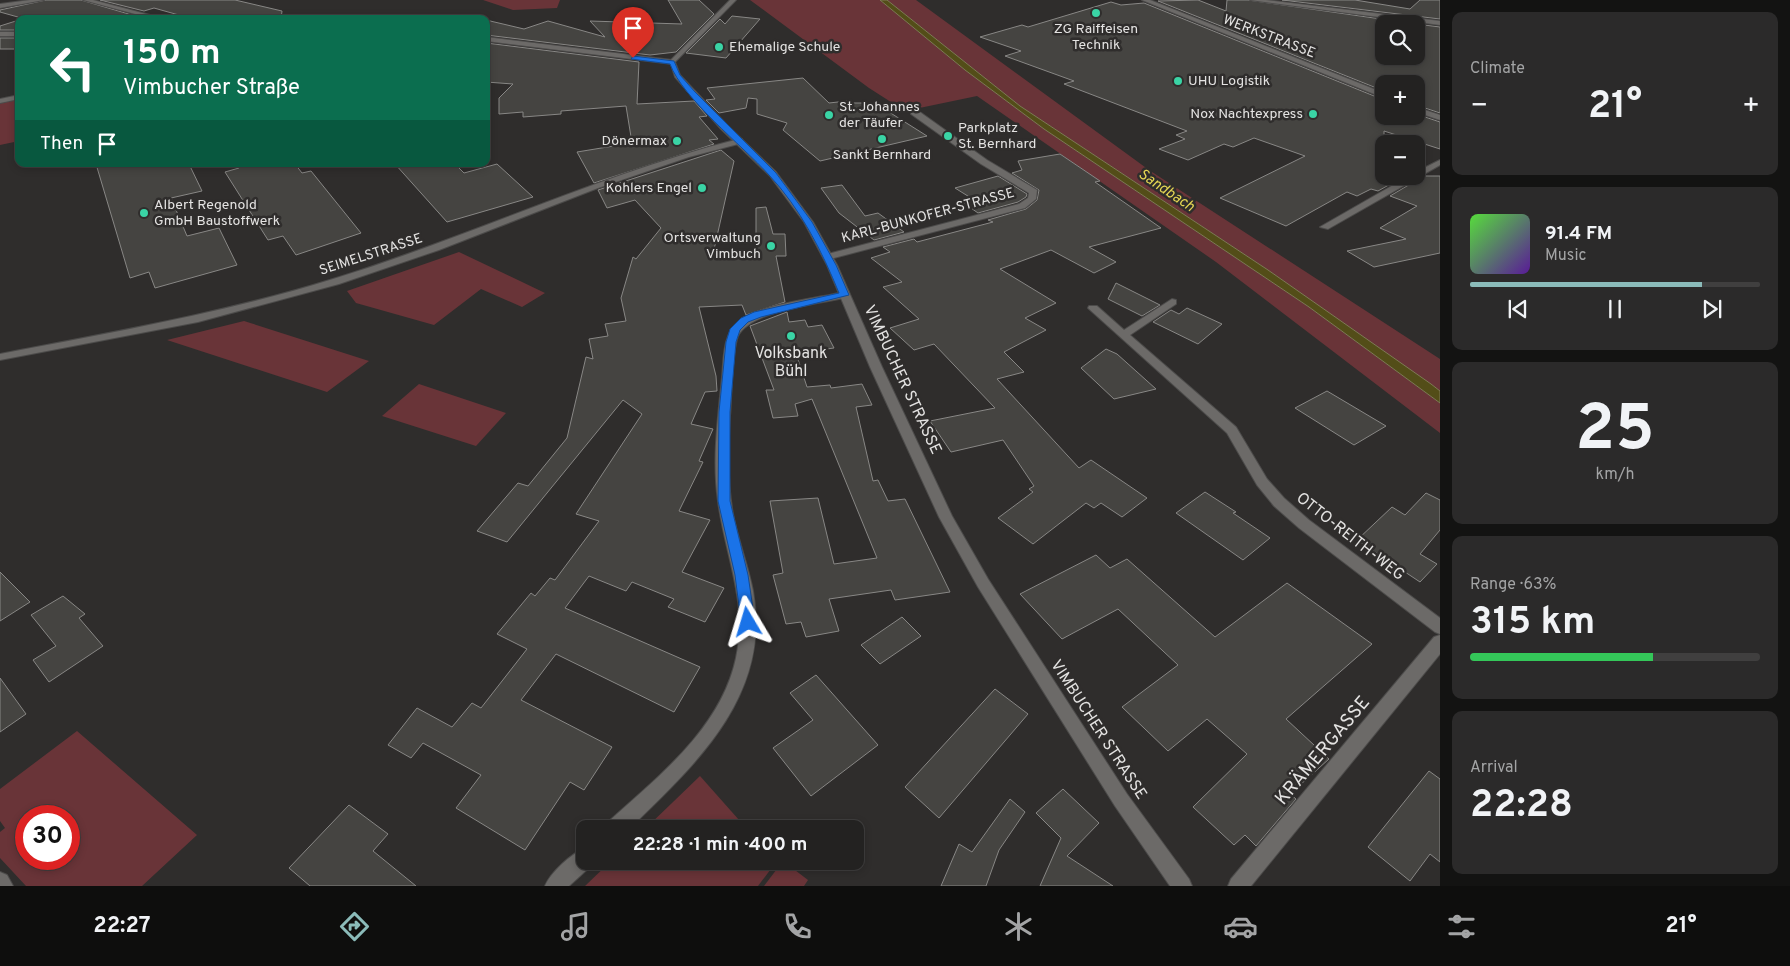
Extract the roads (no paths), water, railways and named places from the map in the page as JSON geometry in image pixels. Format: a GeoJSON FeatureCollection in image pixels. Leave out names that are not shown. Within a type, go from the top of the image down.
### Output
{"type":"FeatureCollection","features":[{"type":"Feature","properties":{"kind":"street"},"geometry":{"type":"LineString","coordinates":[[0,6],[41,0]]}},
{"type":"Feature","properties":{"kind":"street"},"geometry":{"type":"LineString","coordinates":[[86,0],[146,15]]}},
{"type":"Feature","properties":{"kind":"street"},"geometry":{"type":"LineString","coordinates":[[490,39],[672,62],[733,0]]}},
{"type":"Feature","properties":{"kind":"street","name":"WERKSTRASSE"},"geometry":{"type":"LineString","coordinates":[[1145,0],[1375,92]]}},
{"type":"Feature","properties":{"kind":"street"},"geometry":{"type":"LineString","coordinates":[[1253,0],[1440,23]]}},
{"type":"Feature","properties":{"kind":"street"},"geometry":{"type":"LineString","coordinates":[[0,34],[15,34]]}},
{"type":"Feature","properties":{"kind":"street","name":"VIMBUCHER STRASSE"},"geometry":{"type":"LineString","coordinates":[[672,62],[674,70],[682,82],[791,196],[808,222],[844,295],[946,517],[983,583],[1122,800],[1182,886]]}},
{"type":"Feature","properties":{"kind":"street"},"geometry":{"type":"LineString","coordinates":[[0,101],[15,98]]}},
{"type":"Feature","properties":{"kind":"street","name":"KARL-BUNKOFER-STRASSE"},"geometry":{"type":"LineString","coordinates":[[826,257],[1022,206],[1032,199],[1034,192],[984,162],[914,112]]}},
{"type":"Feature","properties":{"kind":"street"},"geometry":{"type":"LineString","coordinates":[[1425,112],[1440,118]]}},
{"type":"Feature","properties":{"kind":"street","name":"SEIMELSTRASSE"},"geometry":{"type":"LineString","coordinates":[[0,357],[198,319],[318,287],[436,248],[595,186],[686,155],[740,141]]}},
{"type":"Feature","properties":{"kind":"street"},"geometry":{"type":"LineString","coordinates":[[1425,171],[1440,162]]}},
{"type":"Feature","properties":{"kind":"street"},"geometry":{"type":"LineString","coordinates":[[1325,227],[1400,185]]}},
{"type":"Feature","properties":{"kind":"street"},"geometry":{"type":"LineString","coordinates":[[624,820],[696,752],[724,712],[735,690],[740,669],[748,622],[742,575],[724,501],[723,467],[725,412],[731,342],[735,329],[745,320],[758,314],[844,295]]}},
{"type":"Feature","properties":{"kind":"street"},"geometry":{"type":"LineString","coordinates":[[1125,334],[1172,302]]}},
{"type":"Feature","properties":{"kind":"street","name":"OTTO-REITH-WEG"},"geometry":{"type":"LineString","coordinates":[[1093,308],[1125,334],[1232,430],[1262,482],[1279,502],[1304,524],[1440,627]]}},
{"type":"Feature","properties":{"kind":"street","name":"KRÄMERGASSE"},"geometry":{"type":"LineString","coordinates":[[1238,886],[1440,642]]}},
{"type":"Feature","properties":{"kind":"street"},"geometry":{"type":"LineString","coordinates":[[555,886],[576,866]]}},
{"type":"Feature","properties":{"kind":"street"},"geometry":{"type":"LineString","coordinates":[[0,882],[3,886]]}},
{"type":"Feature","properties":{"kind":"place","name":"ZG Raiffeisen Technik"},"geometry":{"type":"Point","coordinates":[1096,13]}},
{"type":"Feature","properties":{"kind":"place","name":"Ehemalige Schule"},"geometry":{"type":"Point","coordinates":[719,47]}},
{"type":"Feature","properties":{"kind":"place","name":"UHU Logistik"},"geometry":{"type":"Point","coordinates":[1178,81]}},
{"type":"Feature","properties":{"kind":"place","name":"Nox Nachtexpress"},"geometry":{"type":"Point","coordinates":[1313,114]}},
{"type":"Feature","properties":{"kind":"place","name":"St. Johannes der Täufer"},"geometry":{"type":"Point","coordinates":[829,115]}},
{"type":"Feature","properties":{"kind":"place","name":"Parkplatz St. Bernhard"},"geometry":{"type":"Point","coordinates":[948,136]}},
{"type":"Feature","properties":{"kind":"place","name":"Sankt Bernhard"},"geometry":{"type":"Point","coordinates":[882,139]}},
{"type":"Feature","properties":{"kind":"place","name":"Dönermax"},"geometry":{"type":"Point","coordinates":[677,141]}},
{"type":"Feature","properties":{"kind":"place","name":"Kohlers Engel"},"geometry":{"type":"Point","coordinates":[702,188]}},
{"type":"Feature","properties":{"kind":"place","name":"Albert Regenold GmbH Baustoffwerk"},"geometry":{"type":"Point","coordinates":[144,213]}},
{"type":"Feature","properties":{"kind":"place","name":"Ortsverwaltung Vimbuch"},"geometry":{"type":"Point","coordinates":[771,246]}},
{"type":"Feature","properties":{"kind":"place","name":"Volksbank Bühl"},"geometry":{"type":"Point","coordinates":[791,336]}},
{"type":"Feature","properties":{"kind":"water label","name":"Sandbach"},"geometry":{"type":"Point","coordinates":[1166,191]}}]}
